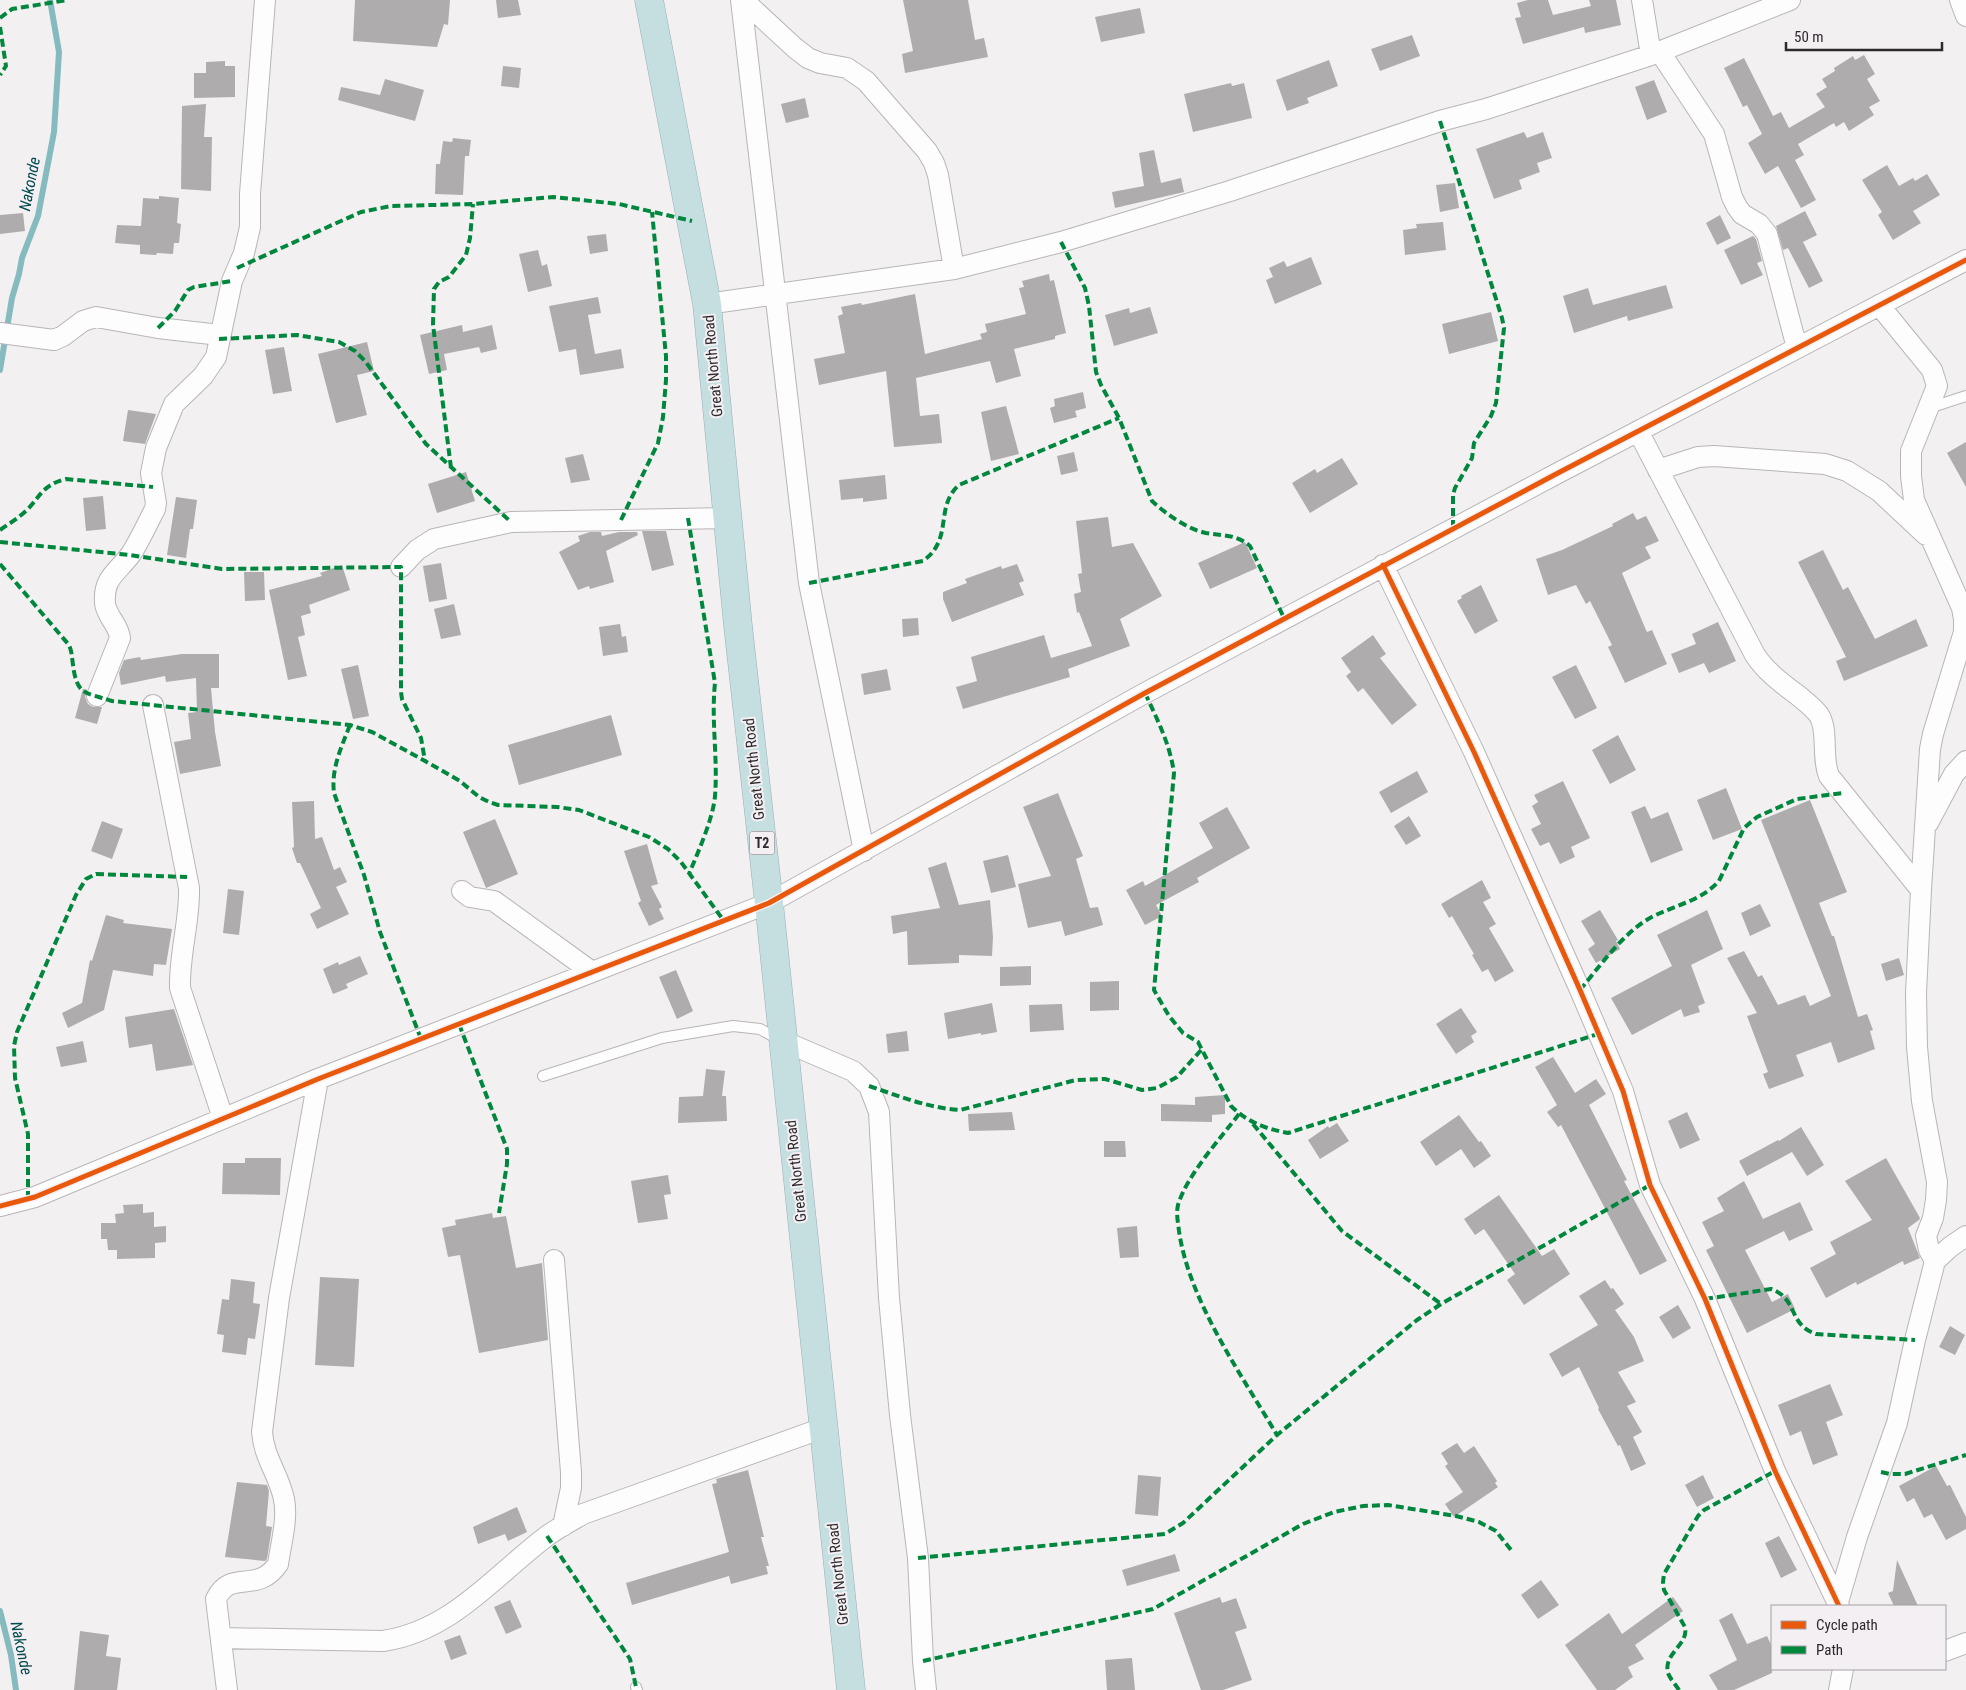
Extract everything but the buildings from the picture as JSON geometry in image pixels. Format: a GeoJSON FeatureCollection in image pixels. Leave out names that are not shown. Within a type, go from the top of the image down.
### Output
{"type":"FeatureCollection","features":[{"type":"Feature","properties":{"kind":"highway","name":"Great North Road"},"geometry":{"type":"LineString","coordinates":[[650,0],[707,304],[738,626],[769,903],[851,1690]]}},
{"type":"Feature","properties":{"kind":"street"},"geometry":{"type":"LineString","coordinates":[[97,696],[120,638],[118,629],[104,606],[108,581],[114,571],[130,555],[154,509],[156,503],[151,473],[156,448],[174,404],[212,366],[216,357],[232,281],[244,253],[250,227],[250,194],[265,0]]}},
{"type":"Feature","properties":{"kind":"street"},"geometry":{"type":"LineString","coordinates":[[742,0],[794,48],[808,58],[820,63],[847,68],[866,81],[927,151],[938,175],[954,269]]}},
{"type":"Feature","properties":{"kind":"street"},"geometry":{"type":"LineString","coordinates":[[742,0],[809,584],[864,851]]}},
{"type":"Feature","properties":{"kind":"street"},"geometry":{"type":"LineString","coordinates":[[1642,0],[1656,54],[1714,134],[1732,197],[1737,207],[1742,214],[1759,224],[1767,234],[1797,348]]}},
{"type":"Feature","properties":{"kind":"street"},"geometry":{"type":"LineString","coordinates":[[707,304],[954,269],[1061,242],[1230,191],[1440,121],[1486,109],[1656,54],[1790,0]]}},
{"type":"Feature","properties":{"kind":"street"},"geometry":{"type":"LineString","coordinates":[[1960,0],[1966,16]]}},
{"type":"Feature","properties":{"kind":"street"},"geometry":{"type":"LineString","coordinates":[[0,1206],[35,1197],[318,1079],[769,903],[1145,693],[1285,620],[1383,565],[1966,260]]}},
{"type":"Feature","properties":{"kind":"street"},"geometry":{"type":"LineString","coordinates":[[1879,305],[1932,370],[1935,378],[1937,386],[1912,452],[1911,476],[1914,500],[1962,608],[1964,619],[1964,632],[1933,734],[1925,829],[1916,993],[1917,1046],[1922,1101],[1937,1182],[1936,1200],[1926,1236],[1929,1250],[1935,1261]]}},
{"type":"Feature","properties":{"kind":"street"},"geometry":{"type":"LineString","coordinates":[[0,334],[54,340],[84,321],[96,317],[158,328],[220,334]]}},
{"type":"Feature","properties":{"kind":"street"},"geometry":{"type":"LineString","coordinates":[[1638,431],[1760,663],[1819,715],[1824,730],[1824,755],[1829,776],[1921,890]]}},
{"type":"Feature","properties":{"kind":"street"},"geometry":{"type":"LineString","coordinates":[[1658,470],[1698,457],[1714,456],[1825,464],[1847,471],[1879,492],[1933,542]]}},
{"type":"Feature","properties":{"kind":"street"},"geometry":{"type":"LineString","coordinates":[[402,567],[417,550],[434,539],[511,522],[728,518]]}},
{"type":"Feature","properties":{"kind":"street"},"geometry":{"type":"LineString","coordinates":[[1383,565],[1474,752],[1580,990],[1623,1091],[1650,1185],[1705,1299],[1774,1471],[1838,1604]]}},
{"type":"Feature","properties":{"kind":"street"},"geometry":{"type":"LineString","coordinates":[[152,705],[189,888],[180,988],[223,1118]]}},
{"type":"Feature","properties":{"kind":"street"},"geometry":{"type":"LineString","coordinates":[[1925,829],[1954,774],[1966,761]]}},
{"type":"Feature","properties":{"kind":"street"},"geometry":{"type":"LineString","coordinates":[[462,891],[470,897],[494,901],[592,972]]}},
{"type":"Feature","properties":{"kind":"street"},"geometry":{"type":"LineString","coordinates":[[783,1041],[853,1070],[869,1086],[879,1112],[889,1298],[900,1415],[918,1558],[926,1690]]}},
{"type":"Feature","properties":{"kind":"street"},"geometry":{"type":"LineString","coordinates":[[227,1690],[216,1599],[220,1591],[226,1586],[235,1582],[259,1581],[273,1571],[278,1564],[286,1508],[280,1486],[265,1454],[262,1432],[279,1298],[318,1079]]}},
{"type":"Feature","properties":{"kind":"street"},"geometry":{"type":"LineString","coordinates":[[1838,1604],[1857,1537],[1896,1423],[1935,1261],[1966,1236]]}},
{"type":"Feature","properties":{"kind":"street"},"geometry":{"type":"LineString","coordinates":[[554,1260],[571,1472],[571,1488],[562,1526]]}},
{"type":"Feature","properties":{"kind":"street"},"geometry":{"type":"LineString","coordinates":[[221,1638],[384,1641],[400,1639],[430,1627],[470,1602],[547,1536],[583,1514],[823,1428]]}},
{"type":"Feature","properties":{"kind":"street"},"geometry":{"type":"LineString","coordinates":[[1946,1651],[1966,1643]]}},
{"type":"Feature","properties":{"kind":"street"},"geometry":{"type":"LineString","coordinates":[[1839,1690],[1843,1670]]}},
{"type":"Feature","properties":{"kind":"lane"},"geometry":{"type":"LineString","coordinates":[[1928,409],[1966,396]]}},
{"type":"Feature","properties":{"kind":"lane"},"geometry":{"type":"LineString","coordinates":[[544,1076],[662,1038],[733,1026],[760,1029],[783,1041]]}},
{"type":"Feature","properties":{"kind":"waterway","name":"Nakonde"},"geometry":{"type":"LineString","coordinates":[[0,370],[12,298],[22,258],[38,216],[54,132],[59,52],[50,0]]}},
{"type":"Feature","properties":{"kind":"waterway","name":"Nakonde"},"geometry":{"type":"LineString","coordinates":[[0,1611],[11,1655],[16,1690]]}},
{"type":"Feature","properties":{"kind":"marked path"},"geometry":{"type":"LineString","coordinates":[[0,18],[12,9],[68,0]]}},
{"type":"Feature","properties":{"kind":"marked path"},"geometry":{"type":"LineString","coordinates":[[0,27],[6,66],[0,75]]}},
{"type":"Feature","properties":{"kind":"marked path"},"geometry":{"type":"LineString","coordinates":[[1440,121],[1504,328],[1496,403],[1491,416],[1474,443],[1472,458],[1455,488],[1453,495],[1453,528]]}},
{"type":"Feature","properties":{"kind":"marked path"},"geometry":{"type":"LineString","coordinates":[[237,268],[361,212],[391,206],[473,204],[553,197],[619,204],[692,221]]}},
{"type":"Feature","properties":{"kind":"marked path"},"geometry":{"type":"LineString","coordinates":[[451,468],[433,325],[434,289],[439,282],[449,277],[466,255],[470,238],[473,204]]}},
{"type":"Feature","properties":{"kind":"marked path"},"geometry":{"type":"LineString","coordinates":[[621,520],[658,443],[663,417],[666,356],[652,212]]}},
{"type":"Feature","properties":{"kind":"marked path"},"geometry":{"type":"LineString","coordinates":[[1061,242],[1085,288],[1089,306],[1096,372],[1119,418],[1152,501],[1184,525],[1206,533],[1234,537],[1250,546],[1285,620]]}},
{"type":"Feature","properties":{"kind":"marked path"},"geometry":{"type":"LineString","coordinates":[[158,328],[175,311],[188,290],[194,287],[232,281]]}},
{"type":"Feature","properties":{"kind":"marked path"},"geometry":{"type":"LineString","coordinates":[[219,339],[297,335],[339,342],[355,351],[365,361],[426,444],[511,522]]}},
{"type":"Feature","properties":{"kind":"marked path"},"geometry":{"type":"LineString","coordinates":[[809,583],[923,561],[938,543],[947,503],[959,485],[1119,418]]}},
{"type":"Feature","properties":{"kind":"marked path"},"geometry":{"type":"LineString","coordinates":[[0,530],[27,510],[44,490],[66,479],[153,487]]}},
{"type":"Feature","properties":{"kind":"marked path"},"geometry":{"type":"LineString","coordinates":[[688,518],[715,683],[716,768],[714,805],[705,835],[689,874]]}},
{"type":"Feature","properties":{"kind":"marked path"},"geometry":{"type":"LineString","coordinates":[[0,542],[130,555],[222,569],[401,567],[401,692],[402,699],[421,738],[425,761]]}},
{"type":"Feature","properties":{"kind":"marked path"},"geometry":{"type":"LineString","coordinates":[[0,564],[69,645],[77,682],[80,688],[89,694],[112,701],[350,725],[372,732],[460,781],[479,797],[489,802],[498,805],[557,807],[579,810],[649,837],[668,849],[681,862],[724,921]]}},
{"type":"Feature","properties":{"kind":"marked path"},"geometry":{"type":"LineString","coordinates":[[1145,693],[1166,742],[1174,773],[1154,990],[1169,1016],[1183,1033],[1198,1042],[1231,1106],[1237,1112],[1257,1124],[1288,1133],[1598,1034]]}},
{"type":"Feature","properties":{"kind":"marked path"},"geometry":{"type":"LineString","coordinates":[[350,725],[335,767],[334,793],[364,875],[380,932],[421,1039]]}},
{"type":"Feature","properties":{"kind":"marked path"},"geometry":{"type":"LineString","coordinates":[[1580,990],[1621,941],[1640,924],[1695,899],[1712,888],[1719,881],[1744,828],[1757,817],[1797,799],[1843,793]]}},
{"type":"Feature","properties":{"kind":"marked path"},"geometry":{"type":"LineString","coordinates":[[28,1199],[28,1134],[15,1078],[14,1046],[17,1032],[76,895],[86,879],[96,874],[187,877]]}},
{"type":"Feature","properties":{"kind":"marked path"},"geometry":{"type":"LineString","coordinates":[[459,1024],[507,1149],[507,1164],[499,1213]]}},
{"type":"Feature","properties":{"kind":"marked path"},"geometry":{"type":"LineString","coordinates":[[869,1086],[925,1104],[960,1110],[1076,1080],[1105,1079],[1142,1090],[1157,1088],[1177,1077],[1202,1049]]}},
{"type":"Feature","properties":{"kind":"marked path"},"geometry":{"type":"LineString","coordinates":[[1239,1114],[1196,1170],[1182,1194],[1177,1212],[1179,1231],[1193,1284],[1205,1310],[1218,1336],[1277,1435]]}},
{"type":"Feature","properties":{"kind":"marked path"},"geometry":{"type":"LineString","coordinates":[[1253,1124],[1342,1231],[1441,1304]]}},
{"type":"Feature","properties":{"kind":"marked path"},"geometry":{"type":"LineString","coordinates":[[918,1558],[1165,1534],[1183,1523],[1277,1435],[1417,1320],[1441,1304],[1650,1185]]}},
{"type":"Feature","properties":{"kind":"marked path"},"geometry":{"type":"LineString","coordinates":[[1705,1299],[1771,1289],[1780,1293],[1786,1299],[1801,1324],[1807,1330],[1816,1334],[1915,1340]]}},
{"type":"Feature","properties":{"kind":"marked path"},"geometry":{"type":"LineString","coordinates":[[1881,1472],[1905,1474],[1966,1455]]}},
{"type":"Feature","properties":{"kind":"marked path"},"geometry":{"type":"LineString","coordinates":[[1679,1690],[1669,1675],[1667,1666],[1672,1654],[1683,1639],[1685,1627],[1664,1590],[1664,1574],[1698,1516],[1704,1510],[1775,1471]]}},
{"type":"Feature","properties":{"kind":"marked path"},"geometry":{"type":"LineString","coordinates":[[923,1661],[1153,1609],[1303,1524],[1334,1512],[1363,1506],[1388,1505],[1456,1516],[1479,1522],[1496,1531],[1511,1550]]}},
{"type":"Feature","properties":{"kind":"marked path"},"geometry":{"type":"LineString","coordinates":[[547,1536],[630,1659],[636,1687]]}},
{"type":"Feature","properties":{"kind":"cycle path"},"geometry":{"type":"LineString","coordinates":[[0,1206],[35,1197],[318,1079],[769,903],[1145,693],[1558,473],[1966,260]]}},
{"type":"Feature","properties":{"kind":"cycle path"},"geometry":{"type":"LineString","coordinates":[[1383,565],[1474,752],[1580,990],[1623,1091],[1650,1185],[1705,1299],[1775,1471],[1839,1605]]}}]}
